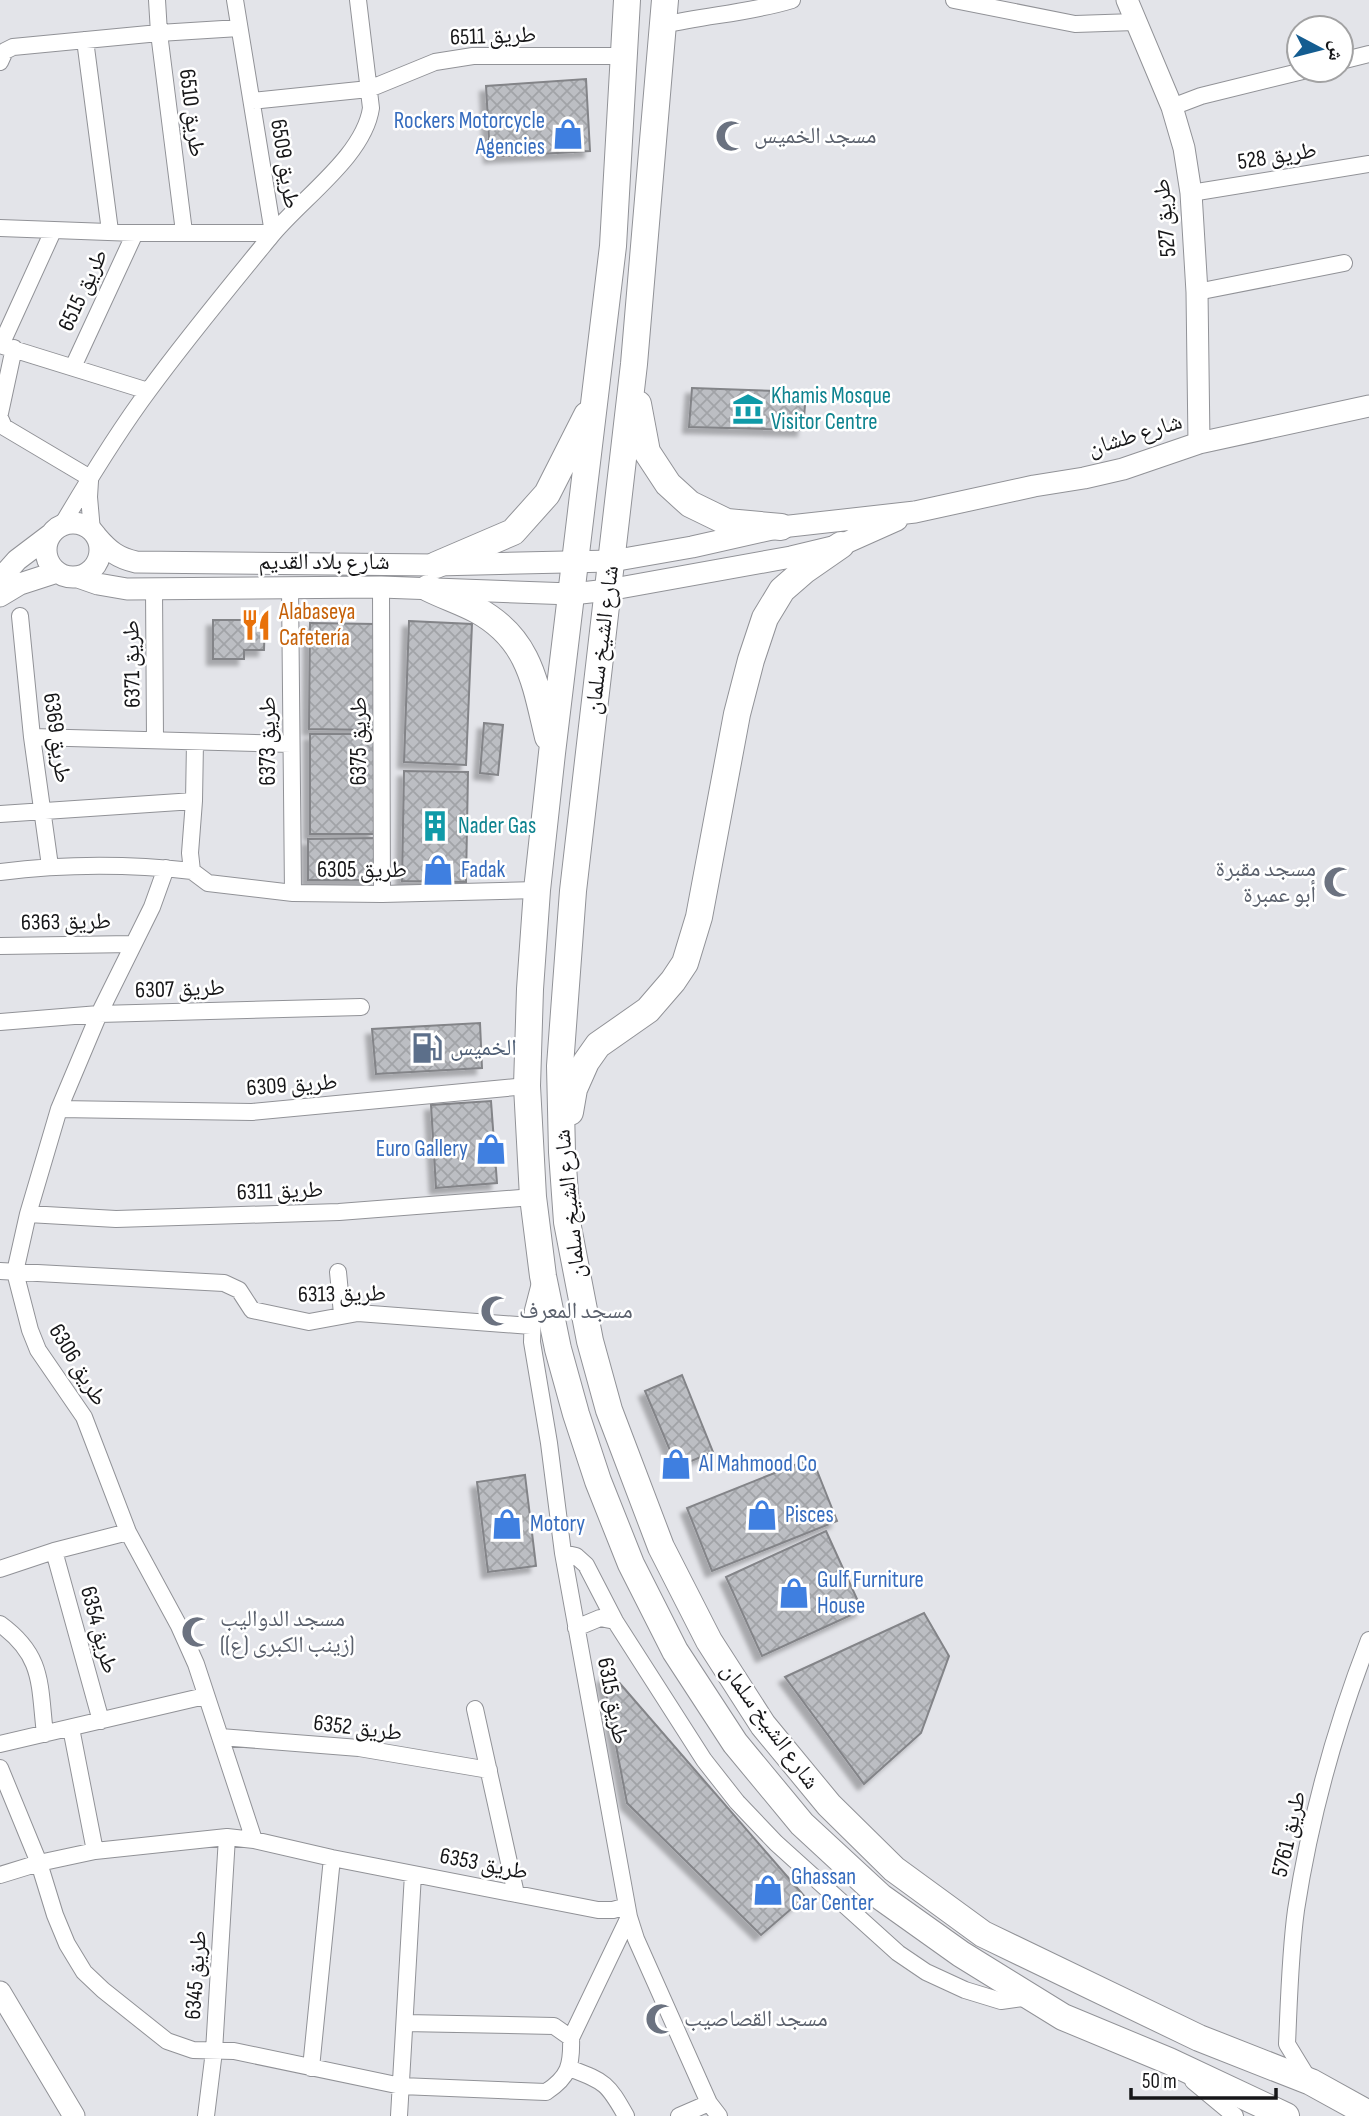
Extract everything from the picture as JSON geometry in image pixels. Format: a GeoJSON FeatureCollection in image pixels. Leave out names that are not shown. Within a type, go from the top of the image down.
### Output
{"type":"FeatureCollection","features":[{"type":"Feature","properties":{"kind":"main road","name":"شارع الشيخ سلمان"},"geometry":{"type":"LineString","coordinates":[[627,0],[612,247],[552,754],[537,890],[530,989],[527,1086],[533,1197],[543,1276],[576,1414],[598,1481],[631,1564],[676,1651],[735,1743],[802,1824],[881,1897],[961,1954],[1063,2017],[1169,2061],[1286,2116]]}},
{"type":"Feature","properties":{"kind":"main road","name":"شارع الشيخ سلمان"},"geometry":{"type":"LineString","coordinates":[[664,12],[634,364],[573,891],[560,1066],[567,1222],[590,1341],[618,1436],[661,1547],[709,1641],[763,1725],[829,1805],[894,1869],[983,1934],[1199,2038],[1311,2082],[1369,2114]]}},
{"type":"Feature","properties":{"kind":"main road"},"geometry":{"type":"LineString","coordinates":[[634,364],[640,422],[647,453],[668,484],[690,503],[727,522],[781,527]]}},
{"type":"Feature","properties":{"kind":"main road"},"geometry":{"type":"LineString","coordinates":[[552,754],[532,673],[514,638],[432,576],[513,532],[547,494],[596,398]]}},
{"type":"Feature","properties":{"kind":"main road"},"geometry":{"type":"LineString","coordinates":[[562,1152],[574,1089],[586,1062],[598,1045],[648,1010],[685,963],[699,917],[737,714],[765,618],[782,590],[841,545]]}},
{"type":"Feature","properties":{"kind":"street","name":"طريق 6510"},"geometry":{"type":"LineString","coordinates":[[157,0],[184,232]]}},
{"type":"Feature","properties":{"kind":"street","name":"طريق 6509"},"geometry":{"type":"LineString","coordinates":[[235,0],[273,233]]}},
{"type":"Feature","properties":{"kind":"street"},"geometry":{"type":"LineString","coordinates":[[68,574],[52,568],[46,555],[47,541],[148,391],[273,233],[358,144],[369,120],[371,108],[358,0]]}},
{"type":"Feature","properties":{"kind":"street"},"geometry":{"type":"LineString","coordinates":[[664,12],[678,0]]}},
{"type":"Feature","properties":{"kind":"street"},"geometry":{"type":"LineString","coordinates":[[954,0],[1029,7],[1075,24],[1135,22]]}},
{"type":"Feature","properties":{"kind":"street","name":"طريق 527"},"geometry":{"type":"LineString","coordinates":[[1127,0],[1172,107],[1184,148],[1191,193],[1197,292],[1199,443]]}},
{"type":"Feature","properties":{"kind":"street"},"geometry":{"type":"LineString","coordinates":[[664,12],[693,18],[752,10],[784,1]]}},
{"type":"Feature","properties":{"kind":"street"},"geometry":{"type":"LineString","coordinates":[[2,53],[13,47],[239,28]]}},
{"type":"Feature","properties":{"kind":"street"},"geometry":{"type":"LineString","coordinates":[[85,40],[110,231]]}},
{"type":"Feature","properties":{"kind":"street","name":"طريق 6511"},"geometry":{"type":"LineString","coordinates":[[369,89],[435,62],[473,56],[624,55]]}},
{"type":"Feature","properties":{"kind":"street"},"geometry":{"type":"LineString","coordinates":[[1172,107],[1201,96],[1285,75]]}},
{"type":"Feature","properties":{"kind":"street","name":"طريق 6509"},"geometry":{"type":"LineString","coordinates":[[251,101],[369,89]]}},
{"type":"Feature","properties":{"kind":"street","name":"طريق 528"},"geometry":{"type":"LineString","coordinates":[[1191,193],[1369,164]]}},
{"type":"Feature","properties":{"kind":"street"},"geometry":{"type":"LineString","coordinates":[[0,228],[135,233],[273,233]]}},
{"type":"Feature","properties":{"kind":"street"},"geometry":{"type":"LineString","coordinates":[[0,413],[5,346],[53,231]]}},
{"type":"Feature","properties":{"kind":"street","name":"طريق 6515"},"geometry":{"type":"LineString","coordinates":[[73,367],[135,233]]}},
{"type":"Feature","properties":{"kind":"street"},"geometry":{"type":"LineString","coordinates":[[1197,292],[1344,263]]}},
{"type":"Feature","properties":{"kind":"street","name":"طريق 6515"},"geometry":{"type":"LineString","coordinates":[[5,346],[148,391]]}},
{"type":"Feature","properties":{"kind":"street","name":"شارع طشان"},"geometry":{"type":"LineString","coordinates":[[576,563],[612,561],[692,547],[781,527],[915,512],[1123,469],[1199,443],[1369,407]]}},
{"type":"Feature","properties":{"kind":"street"},"geometry":{"type":"LineString","coordinates":[[0,418],[4,427],[90,478]]}},
{"type":"Feature","properties":{"kind":"street"},"geometry":{"type":"LineString","coordinates":[[0,596],[20,584],[93,569],[100,554],[89,497],[90,478]]}},
{"type":"Feature","properties":{"kind":"street","name":"شارع طشان"},"geometry":{"type":"LineString","coordinates":[[572,594],[791,557],[841,545],[915,512]]}},
{"type":"Feature","properties":{"kind":"street"},"geometry":{"type":"LineString","coordinates":[[0,579],[17,560],[56,530],[78,523],[95,534]]}},
{"type":"Feature","properties":{"kind":"street","name":"شارع بلاد القديم"},"geometry":{"type":"LineString","coordinates":[[95,534],[111,553],[136,562],[432,576],[572,594]]}},
{"type":"Feature","properties":{"kind":"street","name":"شارع بلاد القديم"},"geometry":{"type":"LineString","coordinates":[[68,574],[114,587],[154,589],[381,587],[432,576],[576,563]]}},
{"type":"Feature","properties":{"kind":"street","name":"طريق 6375"},"geometry":{"type":"LineString","coordinates":[[381,587],[382,894]]}},
{"type":"Feature","properties":{"kind":"street","name":"طريق 6373"},"geometry":{"type":"LineString","coordinates":[[290,588],[293,893]]}},
{"type":"Feature","properties":{"kind":"street","name":"طريق 6371"},"geometry":{"type":"LineString","coordinates":[[154,589],[155,739]]}},
{"type":"Feature","properties":{"kind":"street","name":"طريق 6369"},"geometry":{"type":"LineString","coordinates":[[20,616],[32,737],[50,866]]}},
{"type":"Feature","properties":{"kind":"street","name":"طريق 6371"},"geometry":{"type":"LineString","coordinates":[[32,737],[291,744]]}},
{"type":"Feature","properties":{"kind":"street"},"geometry":{"type":"LineString","coordinates":[[192,871],[190,853],[195,742]]}},
{"type":"Feature","properties":{"kind":"street"},"geometry":{"type":"LineString","coordinates":[[0,814],[194,802]]}},
{"type":"Feature","properties":{"kind":"street"},"geometry":{"type":"LineString","coordinates":[[0,872],[50,866],[166,868]]}},
{"type":"Feature","properties":{"kind":"street","name":"طريق 6305"},"geometry":{"type":"LineString","coordinates":[[166,868],[192,871],[208,883],[293,893],[537,890]]}},
{"type":"Feature","properties":{"kind":"street","name":"طريق 6306"},"geometry":{"type":"LineString","coordinates":[[166,868],[152,907],[99,1014],[59,1109],[28,1214],[7,1271],[38,1350],[84,1417],[128,1532],[179,1626],[196,1664],[254,1840]]}},
{"type":"Feature","properties":{"kind":"street","name":"طريق 6363"},"geometry":{"type":"LineString","coordinates":[[0,946],[133,944]]}},
{"type":"Feature","properties":{"kind":"street","name":"طريق 6307"},"geometry":{"type":"LineString","coordinates":[[0,1022],[99,1014],[361,1007]]}},
{"type":"Feature","properties":{"kind":"street","name":"طريق 6309"},"geometry":{"type":"LineString","coordinates":[[59,1109],[252,1112],[527,1086]]}},
{"type":"Feature","properties":{"kind":"street","name":"طريق 6311"},"geometry":{"type":"LineString","coordinates":[[28,1214],[116,1219],[339,1212],[533,1197]]}},
{"type":"Feature","properties":{"kind":"street","name":"طريق 6313"},"geometry":{"type":"LineString","coordinates":[[7,1271],[224,1283],[239,1290],[249,1307],[255,1311],[309,1322],[358,1312],[531,1326]]}},
{"type":"Feature","properties":{"kind":"street"},"geometry":{"type":"LineString","coordinates":[[338,1272],[342,1314]]}},
{"type":"Feature","properties":{"kind":"street","name":"طريق 6315"},"geometry":{"type":"LineString","coordinates":[[543,1276],[531,1326],[563,1553],[628,1912],[636,1939],[714,2110]]}},
{"type":"Feature","properties":{"kind":"street"},"geometry":{"type":"LineString","coordinates":[[0,1569],[54,1551],[128,1532]]}},
{"type":"Feature","properties":{"kind":"street","name":"طريق 6354"},"geometry":{"type":"LineString","coordinates":[[54,1551],[101,1721]]}},
{"type":"Feature","properties":{"kind":"street"},"geometry":{"type":"LineString","coordinates":[[563,1553],[576,1556],[586,1564],[615,1621],[704,1760],[737,1802],[776,1843],[898,1953],[926,1972],[965,1990],[1001,2001],[1030,1997]]}},
{"type":"Feature","properties":{"kind":"street"},"geometry":{"type":"LineString","coordinates":[[576,1628],[600,1618],[615,1621]]}},
{"type":"Feature","properties":{"kind":"street"},"geometry":{"type":"LineString","coordinates":[[0,1624],[20,1640],[32,1658],[38,1680],[45,1734]]}},
{"type":"Feature","properties":{"kind":"street","name":"طريق 5761"},"geometry":{"type":"LineString","coordinates":[[1287,2044],[1296,1912],[1308,1843],[1329,1763],[1369,1640]]}},
{"type":"Feature","properties":{"kind":"street"},"geometry":{"type":"LineString","coordinates":[[0,1744],[205,1696]]}},
{"type":"Feature","properties":{"kind":"street"},"geometry":{"type":"LineString","coordinates":[[475,1709],[516,1894]]}},
{"type":"Feature","properties":{"kind":"street"},"geometry":{"type":"LineString","coordinates":[[71,1728],[95,1851]]}},
{"type":"Feature","properties":{"kind":"street","name":"طريق 6352"},"geometry":{"type":"LineString","coordinates":[[220,1737],[359,1748],[489,1770]]}},
{"type":"Feature","properties":{"kind":"street"},"geometry":{"type":"LineString","coordinates":[[0,1768],[39,1863],[59,1925],[84,1972],[167,2041],[193,2050],[234,2051],[401,2086],[545,2092],[560,2082],[569,2067],[571,2038],[628,1912]]}},
{"type":"Feature","properties":{"kind":"street","name":"طريق 6353"},"geometry":{"type":"LineString","coordinates":[[0,1875],[95,1851],[227,1837],[254,1840],[598,1910],[628,1912]]}},
{"type":"Feature","properties":{"kind":"street","name":"طريق 6345"},"geometry":{"type":"LineString","coordinates":[[206,2116],[214,2052],[227,1837]]}},
{"type":"Feature","properties":{"kind":"street"},"geometry":{"type":"LineString","coordinates":[[311,2068],[332,1858]]}},
{"type":"Feature","properties":{"kind":"street"},"geometry":{"type":"LineString","coordinates":[[400,2116],[413,1874]]}},
{"type":"Feature","properties":{"kind":"street"},"geometry":{"type":"LineString","coordinates":[[0,1992],[7,2016],[74,2116]]}},
{"type":"Feature","properties":{"kind":"street"},"geometry":{"type":"LineString","coordinates":[[405,2023],[554,2026],[571,2038]]}},
{"type":"Feature","properties":{"kind":"street"},"geometry":{"type":"LineString","coordinates":[[1262,2064],[1287,2044],[1311,2082]]}},
{"type":"Feature","properties":{"kind":"street"},"geometry":{"type":"LineString","coordinates":[[1169,2061],[1235,2116]]}},
{"type":"Feature","properties":{"kind":"street"},"geometry":{"type":"LineString","coordinates":[[569,2067],[611,2088],[626,2116]]}},
{"type":"Feature","properties":{"kind":"street"},"geometry":{"type":"LineString","coordinates":[[679,2116],[714,2110]]}},
{"type":"Feature","properties":{"kind":"building"},"geometry":{"type":"Polygon","coordinates":[[[586,79],[590,151],[490,157],[486,86],[586,79]]]}},
{"type":"Feature","properties":{"kind":"building","name":"Khamis Mosque Visitor Centre"},"geometry":{"type":"Polygon","coordinates":[[[692,388],[806,392],[803,430],[689,427],[692,388]]]}},
{"type":"Feature","properties":{"kind":"building"},"geometry":{"type":"Polygon","coordinates":[[[213,620],[265,620],[264,650],[244,650],[244,659],[213,659],[213,620]]]}},
{"type":"Feature","properties":{"kind":"building"},"geometry":{"type":"Polygon","coordinates":[[[409,621],[472,624],[466,765],[404,762],[409,621]]]}},
{"type":"Feature","properties":{"kind":"building"},"geometry":{"type":"Polygon","coordinates":[[[310,623],[375,624],[374,730],[309,729],[310,623]]]}},
{"type":"Feature","properties":{"kind":"building","name":"Nader Gas"},"geometry":{"type":"Polygon","coordinates":[[[484,723],[503,725],[498,775],[480,773],[484,723]]]}},
{"type":"Feature","properties":{"kind":"building"},"geometry":{"type":"Polygon","coordinates":[[[310,734],[375,734],[375,834],[310,834],[310,734]]]}},
{"type":"Feature","properties":{"kind":"building","name":"Nader Gas"},"geometry":{"type":"Polygon","coordinates":[[[404,771],[468,772],[466,882],[402,881],[404,771]]]}},
{"type":"Feature","properties":{"kind":"building"},"geometry":{"type":"Polygon","coordinates":[[[376,838],[376,880],[308,880],[308,839],[376,838]]]}},
{"type":"Feature","properties":{"kind":"building","name":"الخميس"},"geometry":{"type":"Polygon","coordinates":[[[480,1023],[482,1068],[376,1074],[372,1029],[480,1023]]]}},
{"type":"Feature","properties":{"kind":"building"},"geometry":{"type":"Polygon","coordinates":[[[491,1101],[497,1183],[436,1188],[431,1105],[491,1101]]]}},
{"type":"Feature","properties":{"kind":"building"},"geometry":{"type":"Polygon","coordinates":[[[682,1375],[713,1452],[677,1467],[645,1391],[682,1375]]]}},
{"type":"Feature","properties":{"kind":"building","name":"Pisces"},"geometry":{"type":"Polygon","coordinates":[[[812,1458],[837,1521],[712,1571],[687,1508],[812,1458]]]}},
{"type":"Feature","properties":{"kind":"building","name":"Motory"},"geometry":{"type":"Polygon","coordinates":[[[525,1475],[536,1566],[488,1572],[477,1482],[525,1475]]]}},
{"type":"Feature","properties":{"kind":"building","name":"Gulf Furniture House"},"geometry":{"type":"Polygon","coordinates":[[[826,1531],[862,1610],[762,1656],[726,1577],[826,1531]]]}},
{"type":"Feature","properties":{"kind":"building"},"geometry":{"type":"Polygon","coordinates":[[[924,1613],[949,1656],[921,1733],[864,1784],[785,1677],[924,1613]]]}},
{"type":"Feature","properties":{"kind":"building"},"geometry":{"type":"Polygon","coordinates":[[[610,1672],[805,1897],[761,1935],[627,1803],[603,1678],[610,1672]]]}},
{"type":"Feature","properties":{"kind":"place","name":"Rockers Motorcycle Agencies"},"geometry":{"type":"Point","coordinates":[568,134]}},
{"type":"Feature","properties":{"kind":"place","name":"مسجد الخميس"},"geometry":{"type":"Point","coordinates":[731,136]}},
{"type":"Feature","properties":{"kind":"place","name":"Khamis Mosque Visitor Centre"},"geometry":{"type":"Point","coordinates":[748,409]}},
{"type":"Feature","properties":{"kind":"place","name":"Alabaseya Cafetería"},"geometry":{"type":"Point","coordinates":[256,625]}},
{"type":"Feature","properties":{"kind":"place","name":"Nader Gas"},"geometry":{"type":"Point","coordinates":[435,826]}},
{"type":"Feature","properties":{"kind":"place","name":"Fadak"},"geometry":{"type":"Point","coordinates":[438,870]}},
{"type":"Feature","properties":{"kind":"place","name":"مسجد مقبرة أبو عمبرة"},"geometry":{"type":"Point","coordinates":[1339,882]}},
{"type":"Feature","properties":{"kind":"place","name":"الخميس"},"geometry":{"type":"Point","coordinates":[427,1048]}},
{"type":"Feature","properties":{"kind":"place","name":"Euro Gallery"},"geometry":{"type":"Point","coordinates":[491,1149]}},
{"type":"Feature","properties":{"kind":"place","name":"مسجد المعرف"},"geometry":{"type":"Point","coordinates":[496,1311]}},
{"type":"Feature","properties":{"kind":"place","name":"Al Mahmood Co"},"geometry":{"type":"Point","coordinates":[676,1464]}},
{"type":"Feature","properties":{"kind":"place","name":"Pisces"},"geometry":{"type":"Point","coordinates":[762,1515]}},
{"type":"Feature","properties":{"kind":"place","name":"Motory"},"geometry":{"type":"Point","coordinates":[507,1524]}},
{"type":"Feature","properties":{"kind":"place","name":"Gulf Furniture House"},"geometry":{"type":"Point","coordinates":[794,1593]}},
{"type":"Feature","properties":{"kind":"place","name":"مسجد الدواليب (زينب الكبرى (ع))"},"geometry":{"type":"Point","coordinates":[197,1632]}},
{"type":"Feature","properties":{"kind":"place","name":"Ghassan Car Center"},"geometry":{"type":"Point","coordinates":[768,1890]}},
{"type":"Feature","properties":{"kind":"place","name":"مسجد القصاصيب"},"geometry":{"type":"Point","coordinates":[661,2019]}}]}
